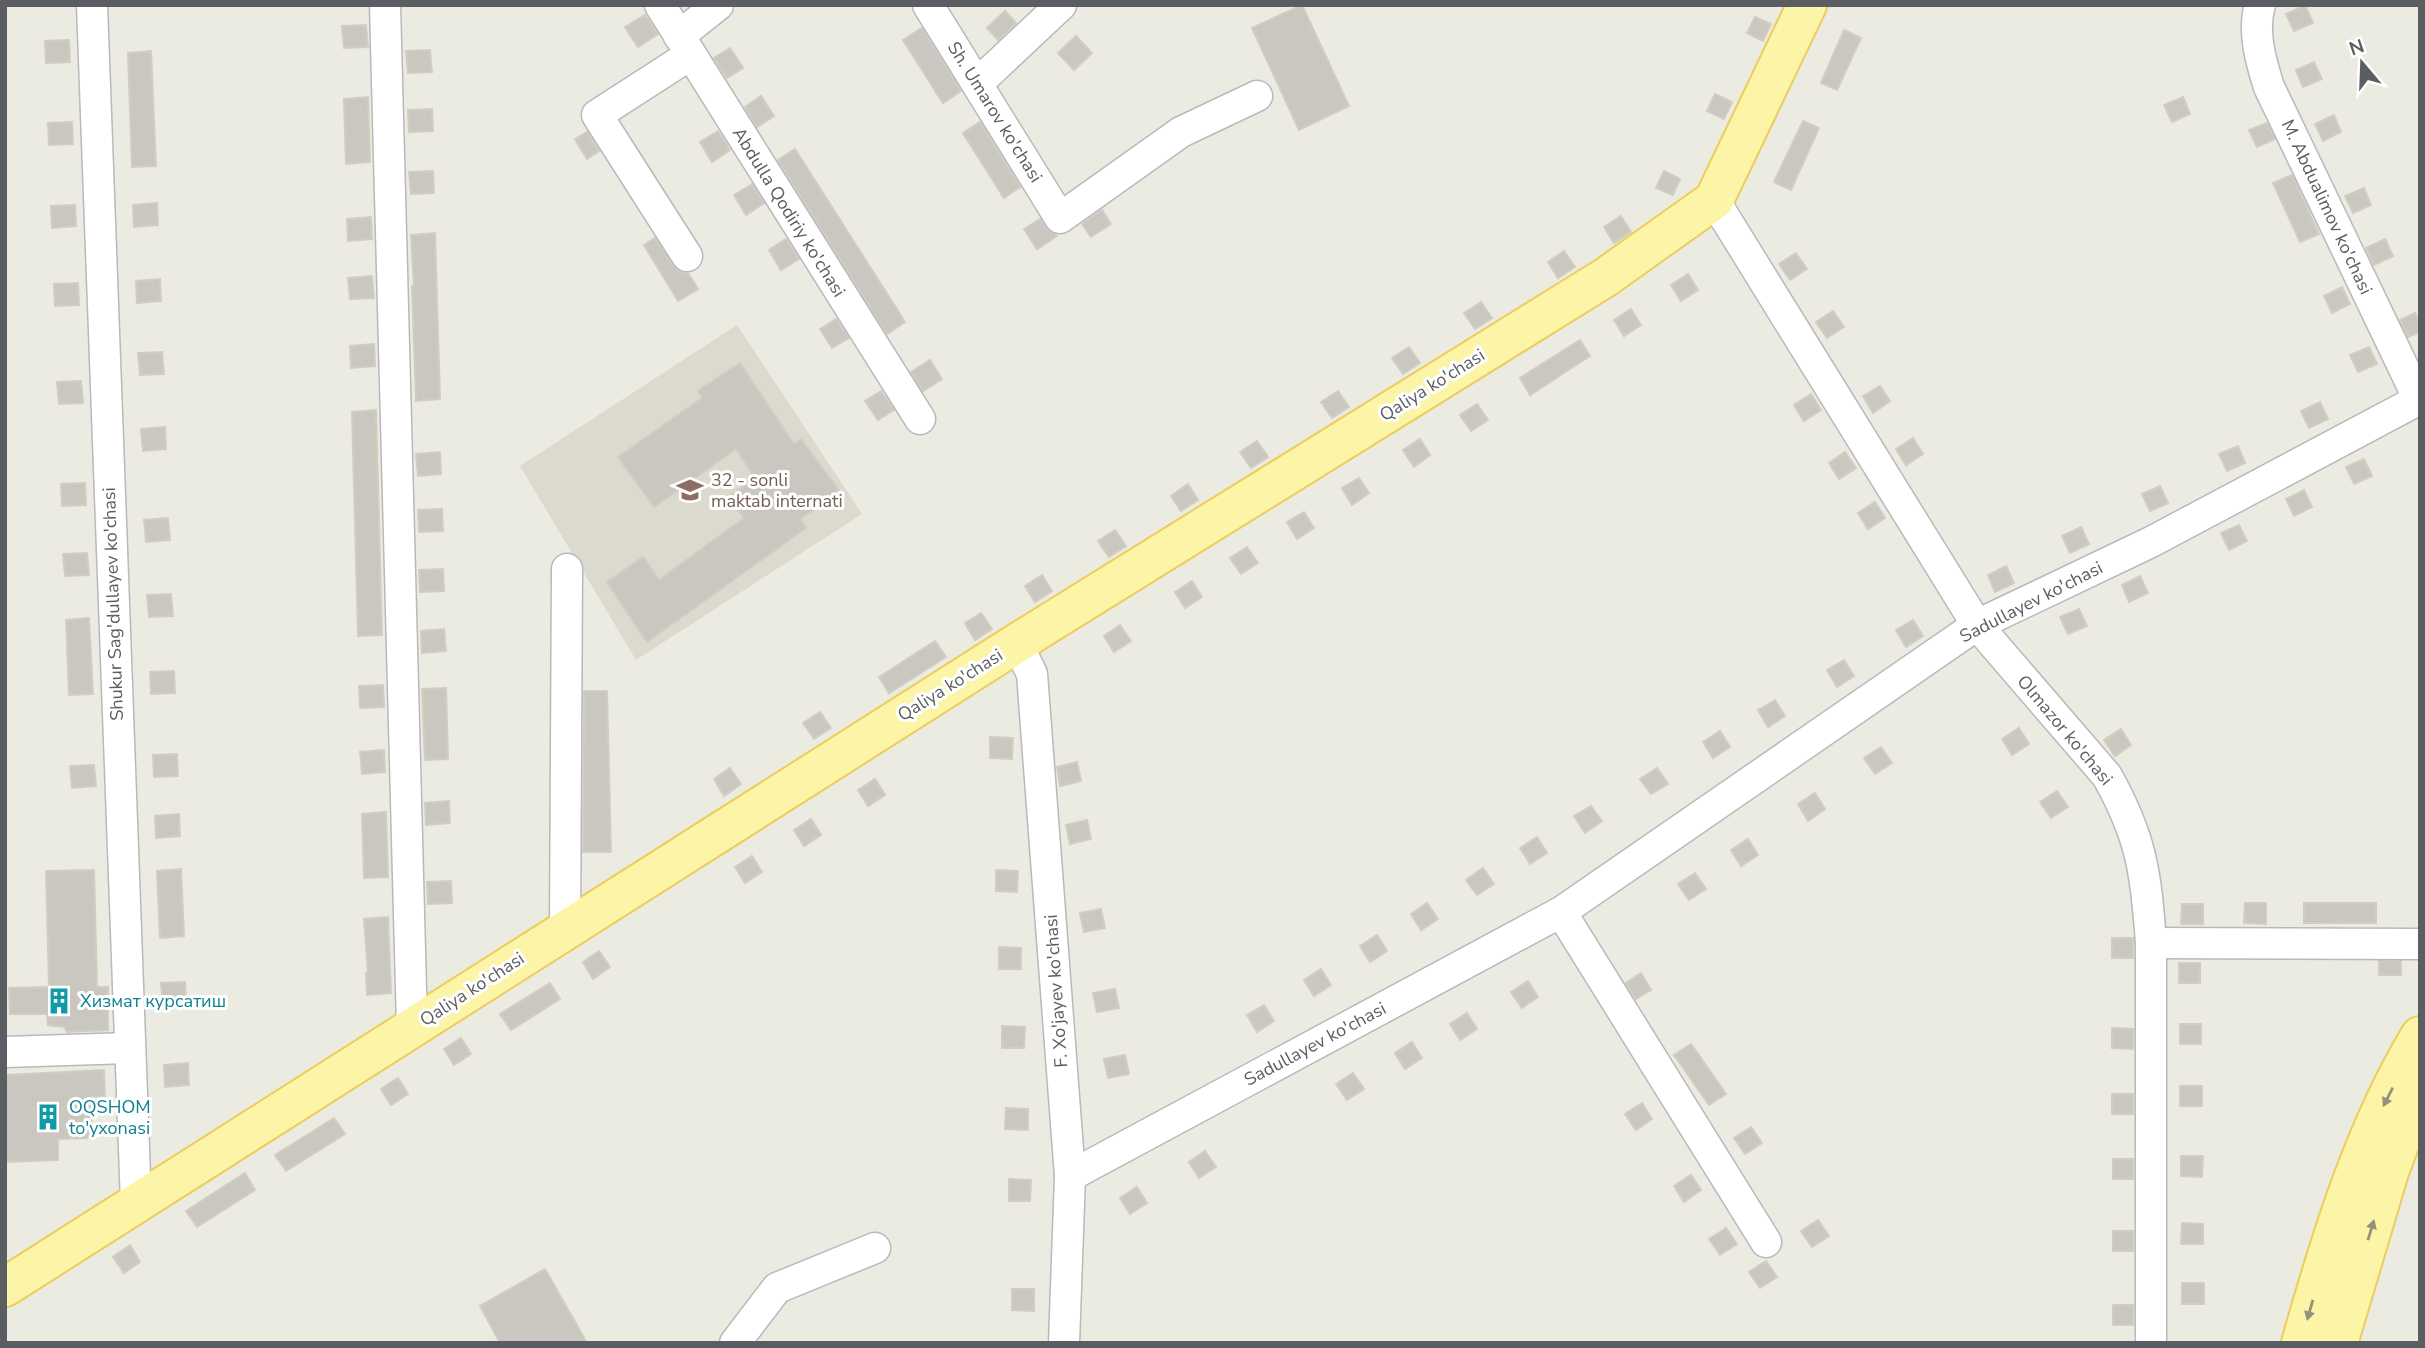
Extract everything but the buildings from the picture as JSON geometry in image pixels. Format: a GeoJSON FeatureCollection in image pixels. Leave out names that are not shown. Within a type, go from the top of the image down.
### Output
{"type":"FeatureCollection","features":[{"type":"Feature","properties":{"kind":"main road","name":"Qaliya ko'chasi"},"geometry":{"type":"LineString","coordinates":[[5,1287],[1017,643],[1606,277],[1714,200],[1807,5]]}},
{"type":"Feature","properties":{"kind":"main road"},"geometry":{"type":"LineString","coordinates":[[2301,1343],[2361,1156],[2376,1119],[2420,1037]]}},
{"type":"Feature","properties":{"kind":"main road"},"geometry":{"type":"LineString","coordinates":[[2338,1343],[2389,1172],[2412,1110],[2420,1096]]}},
{"type":"Feature","properties":{"kind":"street","name":"Shukur Sag'dullayev ko'chasi"},"geometry":{"type":"LineString","coordinates":[[92,5],[136,1203]]}},
{"type":"Feature","properties":{"kind":"street"},"geometry":{"type":"LineString","coordinates":[[385,5],[412,1027]]}},
{"type":"Feature","properties":{"kind":"street","name":"Abdulla Qodiriy ko'chasi"},"geometry":{"type":"LineString","coordinates":[[660,5],[919,419]]}},
{"type":"Feature","properties":{"kind":"street"},"geometry":{"type":"LineString","coordinates":[[687,256],[597,115],[684,45],[718,5]]}},
{"type":"Feature","properties":{"kind":"street","name":"Sh. Umarov ko'chasi"},"geometry":{"type":"LineString","coordinates":[[928,5],[1060,218],[1181,132],[1258,96]]}},
{"type":"Feature","properties":{"kind":"street"},"geometry":{"type":"LineString","coordinates":[[978,83],[1061,5]]}},
{"type":"Feature","properties":{"kind":"street","name":"M. Abdualimov ko'chasi"},"geometry":{"type":"LineString","coordinates":[[2260,5],[2259,56],[2269,87],[2419,400]]}},
{"type":"Feature","properties":{"kind":"street","name":"Olmazor ko'chasi"},"geometry":{"type":"LineString","coordinates":[[1714,200],[1977,625],[2089,754],[2107,776],[2123,803],[2142,858],[2151,943],[2151,1343]]}},
{"type":"Feature","properties":{"kind":"street","name":"Sadullayev ko'chasi"},"geometry":{"type":"LineString","coordinates":[[1070,1176],[1561,912],[1977,625],[2151,542],[2419,400]]}},
{"type":"Feature","properties":{"kind":"street"},"geometry":{"type":"LineString","coordinates":[[565,930],[567,569]]}},
{"type":"Feature","properties":{"kind":"street","name":"F. Xo'jayev ko'chasi"},"geometry":{"type":"LineString","coordinates":[[1017,643],[1032,674],[1070,1176],[1064,1343]]}},
{"type":"Feature","properties":{"kind":"street"},"geometry":{"type":"LineString","coordinates":[[1561,912],[1766,1242]]}},
{"type":"Feature","properties":{"kind":"street"},"geometry":{"type":"LineString","coordinates":[[2151,943],[2420,944]]}},
{"type":"Feature","properties":{"kind":"street"},"geometry":{"type":"LineString","coordinates":[[5,1052],[129,1048]]}},
{"type":"Feature","properties":{"kind":"street"},"geometry":{"type":"LineString","coordinates":[[735,1343],[777,1288],[875,1248]]}},
{"type":"Feature","properties":{"kind":"shaded area","name":"32 - sonli maktab internati"},"geometry":{"type":"Polygon","coordinates":[[[737,325],[862,514],[636,660],[520,466],[737,325]]]}},
{"type":"Feature","properties":{"kind":"place","name":"32 - sonli maktab internati"},"geometry":{"type":"Point","coordinates":[690,490]}},
{"type":"Feature","properties":{"kind":"place","name":"Хизмат курсатиш"},"geometry":{"type":"Point","coordinates":[59,1001]}},
{"type":"Feature","properties":{"kind":"place","name":"OQSHOM to'yxonasi"},"geometry":{"type":"Point","coordinates":[48,1117]}}]}
